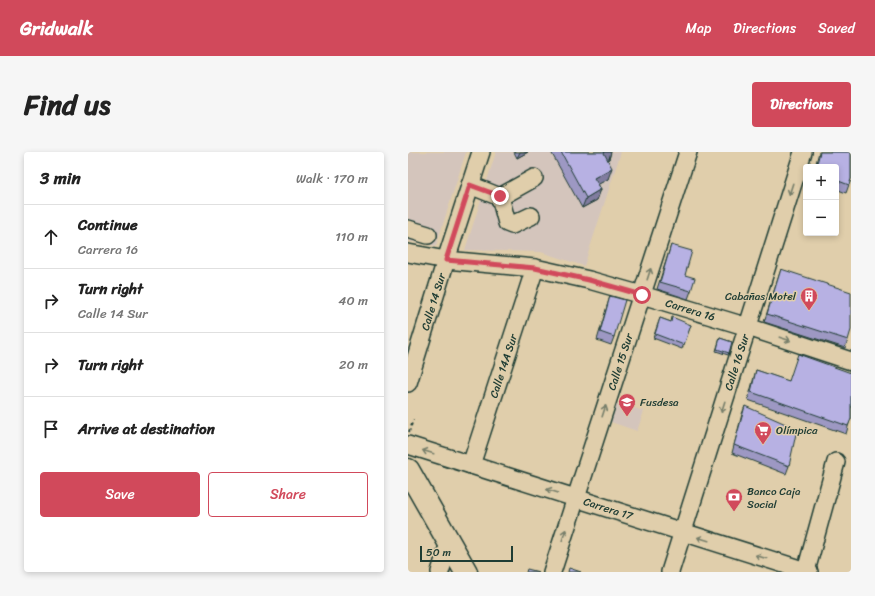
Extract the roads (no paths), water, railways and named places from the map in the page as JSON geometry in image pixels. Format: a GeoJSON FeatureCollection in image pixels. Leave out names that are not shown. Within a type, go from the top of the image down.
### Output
{"type":"FeatureCollection","features":[{"type":"Feature","properties":{"kind":"main road"},"geometry":{"type":"LineString","coordinates":[[408,470],[466,572]]}},
{"type":"Feature","properties":{"kind":"street","name":"Calle 14 Sur"},"geometry":{"type":"LineString","coordinates":[[408,383],[480,152]]}},
{"type":"Feature","properties":{"kind":"street","name":"Calle 15 Sur"},"geometry":{"type":"LineString","coordinates":[[552,572],[688,152]]}},
{"type":"Feature","properties":{"kind":"street","name":"Calle 16 Sur"},"geometry":{"type":"LineString","coordinates":[[670,572],[803,152]]}},
{"type":"Feature","properties":{"kind":"street"},"geometry":{"type":"LineString","coordinates":[[470,185],[500,196],[534,178]]}},
{"type":"Feature","properties":{"kind":"street"},"geometry":{"type":"LineString","coordinates":[[500,196],[507,223],[510,225],[531,216]]}},
{"type":"Feature","properties":{"kind":"street"},"geometry":{"type":"LineString","coordinates":[[408,229],[428,235]]}},
{"type":"Feature","properties":{"kind":"street","name":"Carrera 16"},"geometry":{"type":"LineString","coordinates":[[408,253],[446,260],[535,268],[589,280],[850,356]]}},
{"type":"Feature","properties":{"kind":"street","name":"Calle 14A Sur"},"geometry":{"type":"LineString","coordinates":[[472,465],[535,268]]}},
{"type":"Feature","properties":{"kind":"street","name":"Carrera 17"},"geometry":{"type":"LineString","coordinates":[[408,445],[807,572]]}},
{"type":"Feature","properties":{"kind":"street"},"geometry":{"type":"LineString","coordinates":[[807,572],[836,462]]}},
{"type":"Feature","properties":{"kind":"street"},"geometry":{"type":"LineString","coordinates":[[440,572],[449,543]]}},
{"type":"Feature","properties":{"kind":"place","name":"Cabañas Motel"},"geometry":{"type":"Point","coordinates":[809,311]}},
{"type":"Feature","properties":{"kind":"place","name":"Fusdesa"},"geometry":{"type":"Point","coordinates":[627,417]}},
{"type":"Feature","properties":{"kind":"place","name":"Olímpica"},"geometry":{"type":"Point","coordinates":[763,445]}},
{"type":"Feature","properties":{"kind":"place","name":"Banco Caja Social"},"geometry":{"type":"Point","coordinates":[734,512]}}]}
